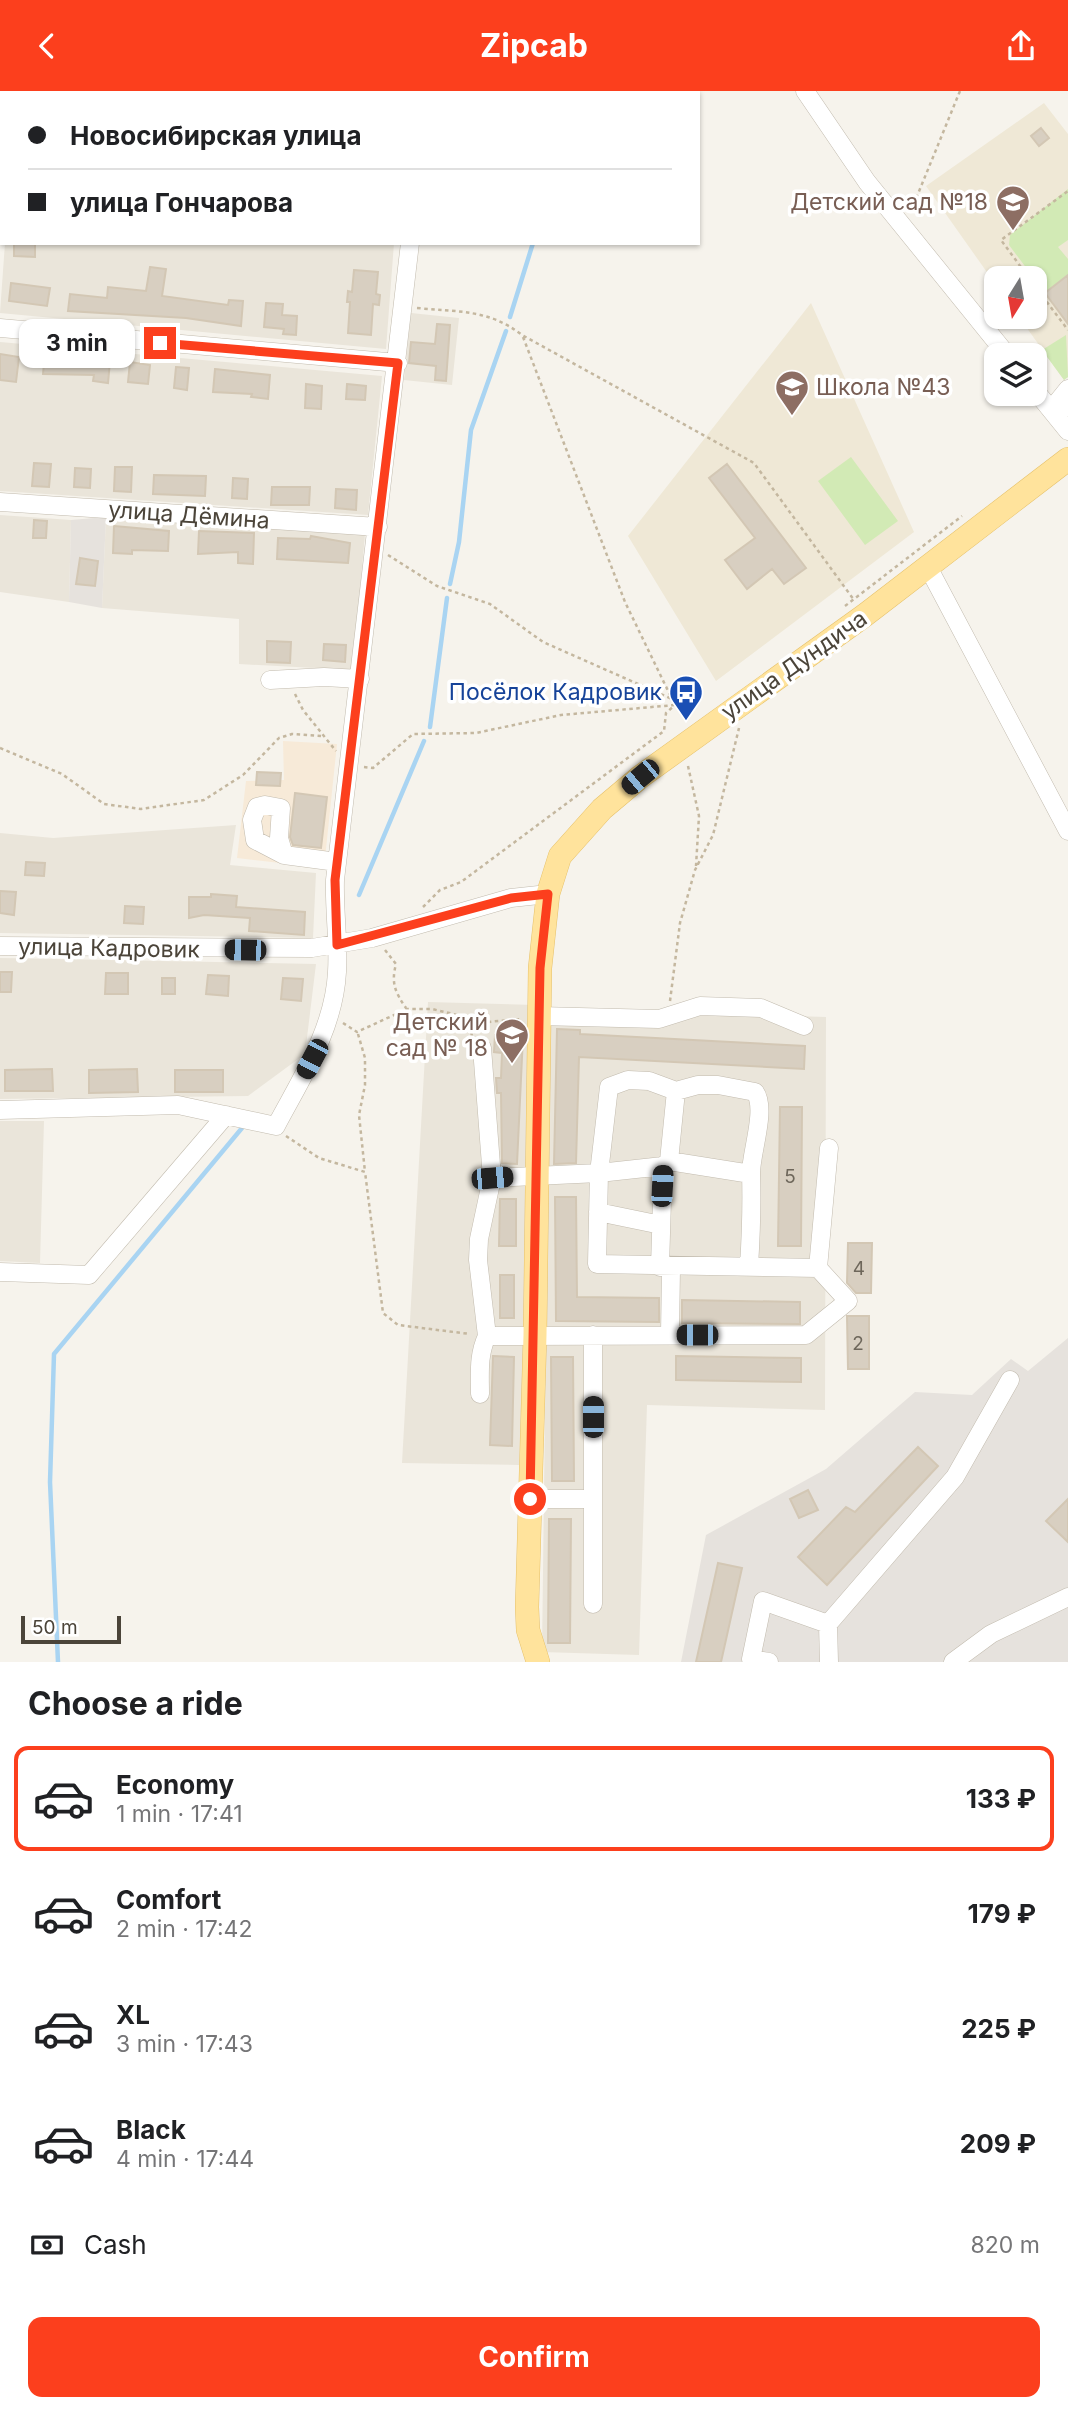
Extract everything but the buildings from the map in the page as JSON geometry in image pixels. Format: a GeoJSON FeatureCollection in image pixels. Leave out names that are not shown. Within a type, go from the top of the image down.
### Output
{"type":"FeatureCollection","features":[{"type":"Feature","properties":{"kind":"main road","name":"улица Дундича"},"geometry":{"type":"LineString","coordinates":[[538,1662],[528,1630],[539,1016],[541,957],[548,894],[560,856],[580,831],[630,785],[685,742],[865,615],[1068,459]]}},
{"type":"Feature","properties":{"kind":"street"},"geometry":{"type":"LineString","coordinates":[[805,91],[867,182],[997,343]]}},
{"type":"Feature","properties":{"kind":"street"},"geometry":{"type":"LineString","coordinates":[[0,1110],[178,1105],[276,1126],[312,1059],[330,1014],[338,971],[334,914],[337,862],[398,363],[410,245]]}},
{"type":"Feature","properties":{"kind":"street"},"geometry":{"type":"LineString","coordinates":[[0,328],[398,363]]}},
{"type":"Feature","properties":{"kind":"street"},"geometry":{"type":"LineString","coordinates":[[1068,389],[1060,408],[1068,431]]}},
{"type":"Feature","properties":{"kind":"street","name":"улица Дёмина"},"geometry":{"type":"LineString","coordinates":[[0,502],[378,527]]}},
{"type":"Feature","properties":{"kind":"street"},"geometry":{"type":"LineString","coordinates":[[928,567],[1068,831]]}},
{"type":"Feature","properties":{"kind":"street"},"geometry":{"type":"LineString","coordinates":[[270,681],[324,677],[360,679]]}},
{"type":"Feature","properties":{"kind":"street"},"geometry":{"type":"LineString","coordinates":[[284,855],[337,862]]}},
{"type":"Feature","properties":{"kind":"street","name":"улица Кадровик"},"geometry":{"type":"LineString","coordinates":[[0,946],[273,950],[337,945],[372,938],[511,898],[548,894]]}},
{"type":"Feature","properties":{"kind":"street"},"geometry":{"type":"LineString","coordinates":[[539,1016],[659,1019],[700,1006],[761,1008],[804,1026]]}},
{"type":"Feature","properties":{"kind":"street"},"geometry":{"type":"LineString","coordinates":[[480,1394],[479,1366],[482,1347],[488,1336],[478,1260],[479,1239],[492,1178],[482,1048]]}},
{"type":"Feature","properties":{"kind":"street"},"geometry":{"type":"LineString","coordinates":[[488,1336],[806,1335],[848,1301],[818,1268],[597,1264],[599,1173],[609,1087],[628,1080],[649,1081],[676,1091],[698,1085],[718,1085],[755,1092],[759,1108],[751,1174],[754,1197],[749,1266]]}},
{"type":"Feature","properties":{"kind":"street"},"geometry":{"type":"LineString","coordinates":[[670,1335],[661,1224],[676,1091]]}},
{"type":"Feature","properties":{"kind":"street"},"geometry":{"type":"LineString","coordinates":[[0,1272],[89,1275],[226,1115]]}},
{"type":"Feature","properties":{"kind":"street"},"geometry":{"type":"LineString","coordinates":[[818,1268],[829,1148]]}},
{"type":"Feature","properties":{"kind":"street"},"geometry":{"type":"LineString","coordinates":[[492,1178],[599,1173],[666,1164],[751,1174]]}},
{"type":"Feature","properties":{"kind":"street"},"geometry":{"type":"LineString","coordinates":[[598,1212],[661,1224]]}},
{"type":"Feature","properties":{"kind":"street"},"geometry":{"type":"LineString","coordinates":[[593,1335],[593,1604]]}},
{"type":"Feature","properties":{"kind":"street"},"geometry":{"type":"LineString","coordinates":[[829,1662],[828,1624],[955,1477],[1010,1380]]}},
{"type":"Feature","properties":{"kind":"street"},"geometry":{"type":"LineString","coordinates":[[530,1499],[593,1499]]}},
{"type":"Feature","properties":{"kind":"street"},"geometry":{"type":"LineString","coordinates":[[953,1662],[990,1634],[1068,1597]]}},
{"type":"Feature","properties":{"kind":"street"},"geometry":{"type":"LineString","coordinates":[[769,1662],[751,1658],[763,1601],[828,1624]]}},
{"type":"Feature","properties":{"kind":"path"},"geometry":{"type":"LineString","coordinates":[[904,229],[960,91]]}},
{"type":"Feature","properties":{"kind":"path"},"geometry":{"type":"LineString","coordinates":[[1021,266],[1001,240],[1068,191]]}},
{"type":"Feature","properties":{"kind":"path"},"geometry":{"type":"LineString","coordinates":[[1047,302],[1068,330]]}},
{"type":"Feature","properties":{"kind":"path"},"geometry":{"type":"LineString","coordinates":[[403,307],[490,315],[754,463],[865,615]]}},
{"type":"Feature","properties":{"kind":"path"},"geometry":{"type":"LineString","coordinates":[[522,335],[625,602],[675,705]]}},
{"type":"Feature","properties":{"kind":"path"},"geometry":{"type":"LineString","coordinates":[[376,547],[437,586],[490,604],[543,642],[672,699]]}},
{"type":"Feature","properties":{"kind":"path"},"geometry":{"type":"LineString","coordinates":[[290,681],[303,710],[321,736],[349,765],[373,768],[413,734],[476,733],[561,715],[675,705],[688,708],[704,728]]}},
{"type":"Feature","properties":{"kind":"path"},"geometry":{"type":"LineString","coordinates":[[412,925],[424,905],[440,890],[461,882],[664,731],[666,713],[675,705]]}},
{"type":"Feature","properties":{"kind":"path"},"geometry":{"type":"LineString","coordinates":[[670,1015],[680,923],[695,870],[713,835],[740,724]]}},
{"type":"Feature","properties":{"kind":"path"},"geometry":{"type":"LineString","coordinates":[[0,748],[62,775],[104,804],[141,809],[204,800],[243,775],[279,738],[292,734],[321,736]]}},
{"type":"Feature","properties":{"kind":"path"},"geometry":{"type":"LineString","coordinates":[[685,742],[698,816],[695,870]]}},
{"type":"Feature","properties":{"kind":"path"},"geometry":{"type":"LineString","coordinates":[[372,938],[393,958],[395,992],[407,1009]]}},
{"type":"Feature","properties":{"kind":"path"},"geometry":{"type":"LineString","coordinates":[[357,1032],[385,1022],[407,1009],[432,1009],[487,1022],[539,1016]]}},
{"type":"Feature","properties":{"kind":"path"},"geometry":{"type":"LineString","coordinates":[[330,1014],[357,1032],[365,1058],[365,1085],[359,1115],[383,1313],[398,1325],[488,1336]]}},
{"type":"Feature","properties":{"kind":"path"},"geometry":{"type":"LineString","coordinates":[[276,1126],[293,1143],[319,1158],[365,1172]]}},
{"type":"Feature","properties":{"kind":"shaded area","name":"Детский сад №18"},"geometry":{"type":"Polygon","coordinates":[[[1044,103],[1068,134],[1068,377],[1064,380],[1047,356],[1047,343],[1038,343],[1028,329],[1047,329],[1047,266],[984,268],[926,186],[1044,103]]]}},
{"type":"Feature","properties":{"kind":"shaded area"},"geometry":{"type":"Polygon","coordinates":[[[5,245],[394,245],[386,349],[0,313],[5,245]]]}},
{"type":"Feature","properties":{"kind":"shaded area","name":"Школа №43"},"geometry":{"type":"Polygon","coordinates":[[[811,303],[914,532],[716,681],[628,536],[811,303]]]}},
{"type":"Feature","properties":{"kind":"shaded area"},"geometry":{"type":"Polygon","coordinates":[[[411,313],[459,318],[452,385],[404,380],[411,313]]]}},
{"type":"Feature","properties":{"kind":"shaded area"},"geometry":{"type":"Polygon","coordinates":[[[0,342],[382,376],[368,515],[0,491],[0,342]]]}},
{"type":"Feature","properties":{"kind":"shaded area"},"geometry":{"type":"Polygon","coordinates":[[[0,515],[71,520],[69,602],[0,592],[0,515]]]}},
{"type":"Feature","properties":{"kind":"shaded area"},"geometry":{"type":"Polygon","coordinates":[[[106,517],[365,534],[353,670],[239,664],[239,619],[102,608],[106,517]]]}},
{"type":"Feature","properties":{"kind":"shaded area"},"geometry":{"type":"Polygon","coordinates":[[[106,517],[102,608],[69,602],[71,520],[106,517]]]}},
{"type":"Feature","properties":{"kind":"shaded area"},"geometry":{"type":"Polygon","coordinates":[[[283,741],[337,744],[324,868],[237,858],[246,781],[284,780],[283,741]]]}},
{"type":"Feature","properties":{"kind":"shaded area"},"geometry":{"type":"Polygon","coordinates":[[[236,825],[230,865],[316,873],[313,938],[0,933],[0,833],[53,838],[236,825]]]}},
{"type":"Feature","properties":{"kind":"shaded area"},"geometry":{"type":"Polygon","coordinates":[[[0,958],[316,964],[305,1054],[248,1096],[0,1099],[0,958]]]}},
{"type":"Feature","properties":{"kind":"shaded area"},"geometry":{"type":"Polygon","coordinates":[[[428,1002],[536,1005],[519,1465],[402,1463],[428,1002]]]}},
{"type":"Feature","properties":{"kind":"shaded area"},"geometry":{"type":"Polygon","coordinates":[[[550,1008],[826,1017],[825,1410],[647,1405],[639,1655],[542,1652],[550,1008]]]}},
{"type":"Feature","properties":{"kind":"shaded area"},"geometry":{"type":"Polygon","coordinates":[[[0,1121],[44,1121],[40,1263],[0,1261],[0,1121]]]}},
{"type":"Feature","properties":{"kind":"shaded area"},"geometry":{"type":"Polygon","coordinates":[[[1068,1338],[1068,1662],[681,1662],[706,1535],[826,1469],[915,1392],[972,1395],[1011,1359],[1028,1371],[1068,1338]]]}},
{"type":"Feature","properties":{"kind":"green space"},"geometry":{"type":"Polygon","coordinates":[[[1068,189],[1068,240],[1058,247],[1068,259],[1068,275],[1047,291],[1047,266],[1025,266],[1009,245],[1010,235],[1068,189]]]}},
{"type":"Feature","properties":{"kind":"green space"},"geometry":{"type":"Polygon","coordinates":[[[1066,335],[1068,377],[1064,380],[1047,357],[1047,347],[1066,335]]]}},
{"type":"Feature","properties":{"kind":"green space"},"geometry":{"type":"Polygon","coordinates":[[[851,457],[898,521],[865,545],[818,481],[851,457]]]}},
{"type":"Feature","properties":{"kind":"waterway"},"geometry":{"type":"LineString","coordinates":[[510,317],[532,245]]}},
{"type":"Feature","properties":{"kind":"waterway"},"geometry":{"type":"LineString","coordinates":[[450,584],[459,542],[471,430],[506,331]]}},
{"type":"Feature","properties":{"kind":"waterway"},"geometry":{"type":"LineString","coordinates":[[430,727],[447,598]]}},
{"type":"Feature","properties":{"kind":"waterway"},"geometry":{"type":"LineString","coordinates":[[359,895],[424,741]]}},
{"type":"Feature","properties":{"kind":"waterway"},"geometry":{"type":"LineString","coordinates":[[58,1662],[50,1482],[54,1354],[242,1128]]}},
{"type":"Feature","properties":{"kind":"place","name":"Детский сад №18"},"geometry":{"type":"Point","coordinates":[1013,232]}},
{"type":"Feature","properties":{"kind":"place","name":"Школа №43"},"geometry":{"type":"Point","coordinates":[792,417]}},
{"type":"Feature","properties":{"kind":"place","name":"Посёлок Кадровик"},"geometry":{"type":"Point","coordinates":[686,722]}},
{"type":"Feature","properties":{"kind":"place","name":"Детский сад № 18"},"geometry":{"type":"Point","coordinates":[512,1065]}},
{"type":"Feature","properties":{"kind":"route"},"geometry":{"type":"LineString","coordinates":[[160,343],[398,363],[335,880],[337,945],[372,938],[511,898],[548,894],[540,968],[530,1499]]}}]}
